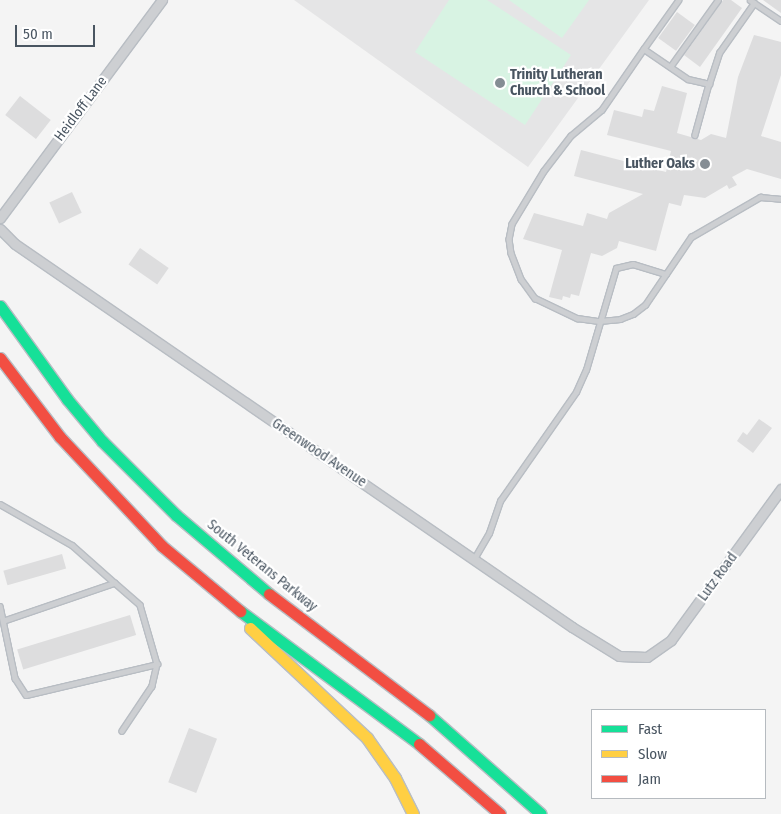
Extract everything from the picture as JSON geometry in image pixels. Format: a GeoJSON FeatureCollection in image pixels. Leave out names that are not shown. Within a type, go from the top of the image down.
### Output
{"type":"FeatureCollection","features":[{"type":"Feature","properties":{"kind":"highway","name":"South Veterans Parkway"},"geometry":{"type":"LineString","coordinates":[[0,306],[39,364],[96,434],[190,528],[258,586],[440,723],[541,814]]}},
{"type":"Feature","properties":{"kind":"highway"},"geometry":{"type":"LineString","coordinates":[[0,358],[83,464],[162,546],[367,738],[395,778],[413,814]]}},
{"type":"Feature","properties":{"kind":"highway"},"geometry":{"type":"LineString","coordinates":[[196,577],[411,737],[500,814]]}},
{"type":"Feature","properties":{"kind":"street","name":"Heidloff Lane"},"geometry":{"type":"LineString","coordinates":[[0,218],[162,0]]}},
{"type":"Feature","properties":{"kind":"street","name":"Greenwood Avenue"},"geometry":{"type":"LineString","coordinates":[[0,229],[15,244],[605,650],[634,659],[647,657]]}},
{"type":"Feature","properties":{"kind":"street","name":"Lutz Road"},"geometry":{"type":"LineString","coordinates":[[647,657],[664,647],[680,630],[781,489]]}},
{"type":"Feature","properties":{"kind":"lane"},"geometry":{"type":"LineString","coordinates":[[679,0],[602,110],[571,136],[544,171],[512,224],[511,253],[521,279],[535,298],[561,312],[599,321],[633,314],[645,305],[692,237],[760,197],[781,199]]}},
{"type":"Feature","properties":{"kind":"lane"},"geometry":{"type":"LineString","coordinates":[[670,66],[718,0]]}},
{"type":"Feature","properties":{"kind":"lane"},"geometry":{"type":"LineString","coordinates":[[695,135],[719,53],[752,1],[781,21]]}},
{"type":"Feature","properties":{"kind":"lane"},"geometry":{"type":"LineString","coordinates":[[644,50],[688,79],[709,84]]}},
{"type":"Feature","properties":{"kind":"lane"},"geometry":{"type":"LineString","coordinates":[[474,560],[489,533],[500,501],[576,392],[586,370],[616,268],[633,264],[666,274]]}},
{"type":"Feature","properties":{"kind":"lane"},"geometry":{"type":"LineString","coordinates":[[0,504],[72,545],[140,605],[156,664],[152,686],[122,731]]}},
{"type":"Feature","properties":{"kind":"lane"},"geometry":{"type":"LineString","coordinates":[[4,621],[115,583]]}},
{"type":"Feature","properties":{"kind":"lane"},"geometry":{"type":"LineString","coordinates":[[0,606],[15,678],[26,695],[156,664]]}},
{"type":"Feature","properties":{"kind":"shaded area","name":"Trinity Lutheran Church & School"},"geometry":{"type":"Polygon","coordinates":[[[294,0],[649,0],[528,167],[294,0]]]}},
{"type":"Feature","properties":{"kind":"green space"},"geometry":{"type":"Polygon","coordinates":[[[449,0],[487,0],[571,55],[525,125],[415,52],[449,0]]]}},
{"type":"Feature","properties":{"kind":"green space"},"geometry":{"type":"Polygon","coordinates":[[[509,0],[589,0],[562,38],[509,0]]]}},
{"type":"Feature","properties":{"kind":"building"},"geometry":{"type":"Polygon","coordinates":[[[723,0],[731,0],[742,8],[700,67],[684,55],[723,0]]]}},
{"type":"Feature","properties":{"kind":"building"},"geometry":{"type":"Polygon","coordinates":[[[763,0],[781,0],[781,13],[763,0]]]}},
{"type":"Feature","properties":{"kind":"building"},"geometry":{"type":"Polygon","coordinates":[[[677,12],[695,25],[676,51],[658,38],[677,12]]]}},
{"type":"Feature","properties":{"kind":"building","name":"Luther Oaks"},"geometry":{"type":"Polygon","coordinates":[[[754,35],[781,42],[781,75],[761,136],[781,142],[781,179],[747,169],[732,177],[737,185],[729,189],[727,185],[705,198],[684,195],[681,206],[669,203],[656,251],[619,241],[617,248],[602,256],[591,253],[579,296],[571,294],[570,298],[563,296],[562,300],[549,297],[562,250],[523,239],[534,213],[583,226],[587,213],[607,219],[609,213],[643,194],[574,176],[581,150],[666,172],[671,151],[607,135],[614,110],[642,117],[644,109],[654,111],[662,86],[687,93],[677,133],[701,140],[711,134],[726,138],[738,77],[754,35]]]}},
{"type":"Feature","properties":{"kind":"building"},"geometry":{"type":"Polygon","coordinates":[[[20,96],[51,120],[36,139],[5,115],[20,96]]]}},
{"type":"Feature","properties":{"kind":"building"},"geometry":{"type":"Polygon","coordinates":[[[72,192],[82,213],[59,223],[49,203],[72,192]]]}},
{"type":"Feature","properties":{"kind":"building"},"geometry":{"type":"Polygon","coordinates":[[[140,248],[169,268],[157,284],[129,264],[140,248]]]}},
{"type":"Feature","properties":{"kind":"building"},"geometry":{"type":"Polygon","coordinates":[[[759,419],[772,428],[753,453],[737,441],[743,432],[747,435],[759,419]]]}},
{"type":"Feature","properties":{"kind":"building"},"geometry":{"type":"Polygon","coordinates":[[[62,554],[66,568],[7,585],[3,571],[62,554]]]}},
{"type":"Feature","properties":{"kind":"building"},"geometry":{"type":"Polygon","coordinates":[[[130,615],[136,635],[23,670],[17,649],[130,615]]]}},
{"type":"Feature","properties":{"kind":"building"},"geometry":{"type":"Polygon","coordinates":[[[189,728],[217,739],[196,793],[168,782],[189,728]]]}},
{"type":"Feature","properties":{"kind":"traffic: fast"},"geometry":{"type":"LineString","coordinates":[[0,306],[67,399],[102,441],[176,515],[269,594]]}},
{"type":"Feature","properties":{"kind":"traffic: fast"},"geometry":{"type":"LineString","coordinates":[[240,611],[419,744]]}},
{"type":"Feature","properties":{"kind":"traffic: fast"},"geometry":{"type":"LineString","coordinates":[[429,715],[541,814]]}},
{"type":"Feature","properties":{"kind":"traffic: slow"},"geometry":{"type":"LineString","coordinates":[[250,628],[367,738],[395,778],[413,814]]}},
{"type":"Feature","properties":{"kind":"traffic: jam"},"geometry":{"type":"LineString","coordinates":[[0,358],[60,437],[162,546],[240,611]]}},
{"type":"Feature","properties":{"kind":"traffic: jam"},"geometry":{"type":"LineString","coordinates":[[269,594],[429,715]]}},
{"type":"Feature","properties":{"kind":"traffic: jam"},"geometry":{"type":"LineString","coordinates":[[419,744],[500,814]]}},
{"type":"Feature","properties":{"kind":"place","name":"Trinity Lutheran Church & School"},"geometry":{"type":"Point","coordinates":[500,83]}},
{"type":"Feature","properties":{"kind":"place","name":"Luther Oaks"},"geometry":{"type":"Point","coordinates":[705,164]}}]}
